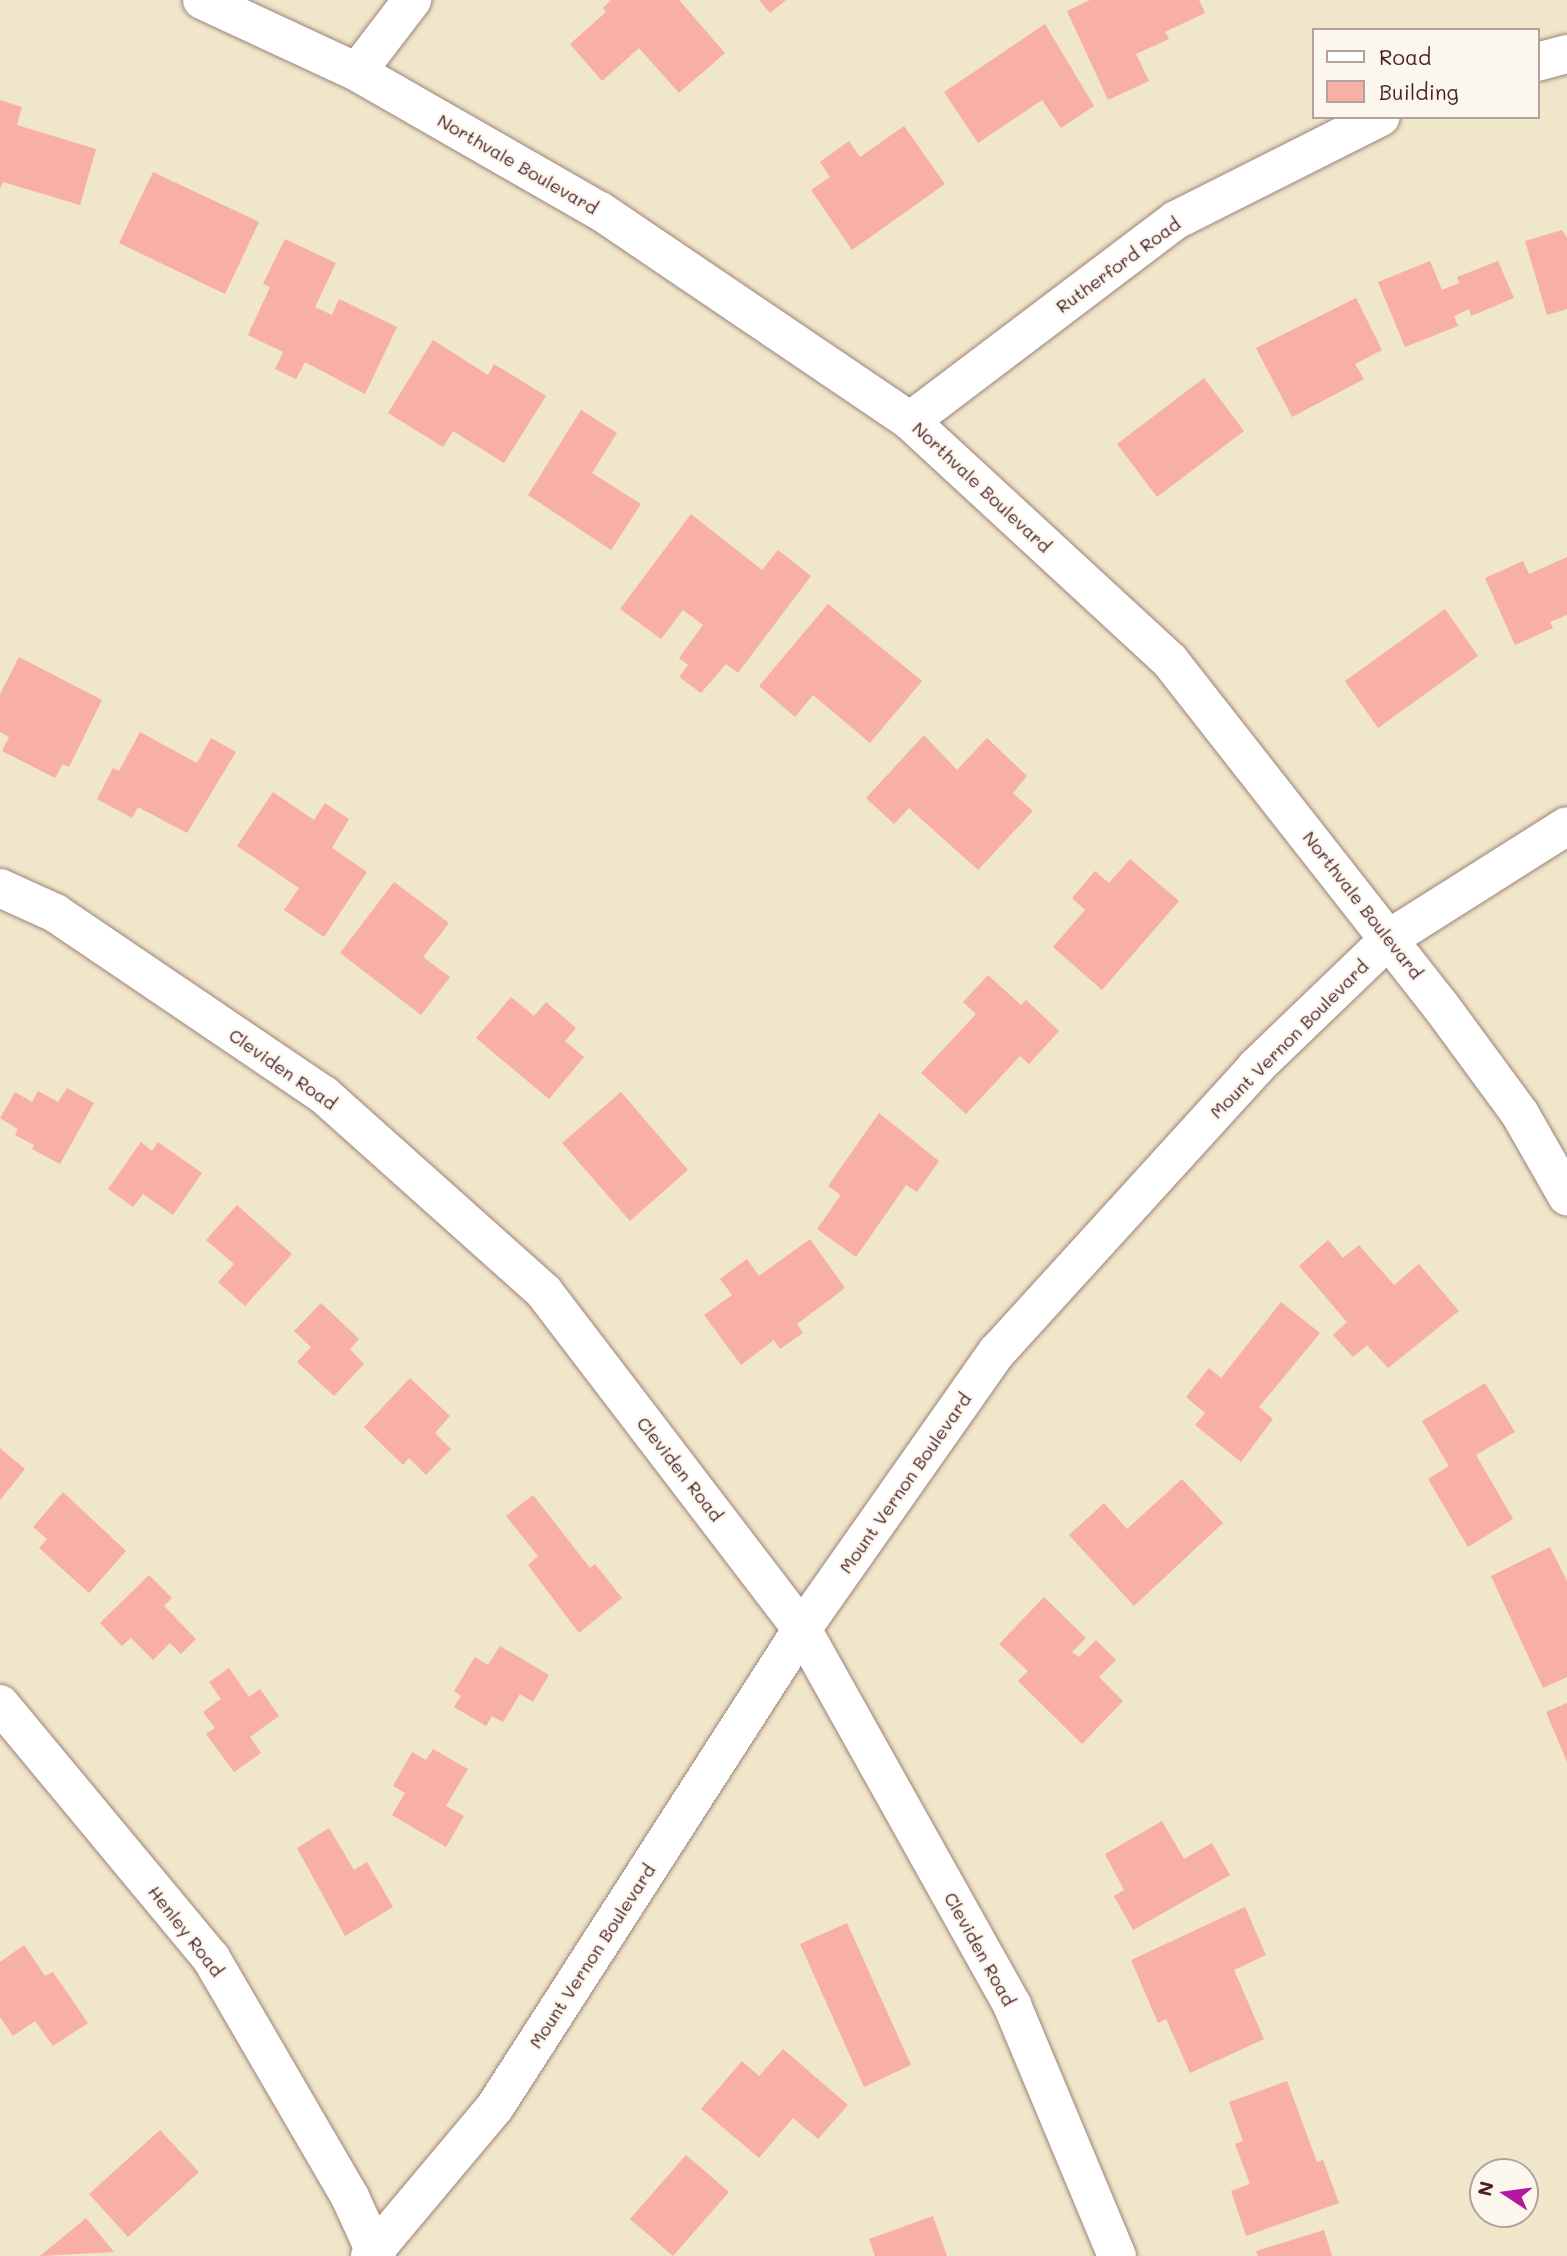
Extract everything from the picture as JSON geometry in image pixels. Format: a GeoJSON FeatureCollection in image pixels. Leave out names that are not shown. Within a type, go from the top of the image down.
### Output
{"type":"FeatureCollection","features":[{"type":"Feature","properties":{"kind":"street","name":"Northvale Boulevard"},"geometry":{"type":"LineString","coordinates":[[202,0],[357,72],[600,211],[909,421],[1170,661],[1390,938],[1520,1114],[1567,1196]]}},
{"type":"Feature","properties":{"kind":"street"},"geometry":{"type":"LineString","coordinates":[[357,72],[412,0]]}},
{"type":"Feature","properties":{"kind":"street"},"geometry":{"type":"LineString","coordinates":[[1539,61],[1567,54]]}},
{"type":"Feature","properties":{"kind":"street","name":"Rutherford Road"},"geometry":{"type":"LineString","coordinates":[[909,421],[1176,220],[1377,119]]}},
{"type":"Feature","properties":{"kind":"street","name":"Mount Vernon Boulevard"},"geometry":{"type":"LineString","coordinates":[[374,2254],[495,2106],[802,1629],[997,1352],[1256,1067],[1390,938],[1567,826]]}},
{"type":"Feature","properties":{"kind":"street","name":"Cleviden Road"},"geometry":{"type":"LineString","coordinates":[[0,888],[55,913],[324,1095],[544,1292],[802,1629],[1012,2005],[1117,2256]]}},
{"type":"Feature","properties":{"kind":"street","name":"Henley Road"},"geometry":{"type":"LineString","coordinates":[[0,1704],[211,1958],[350,2197],[374,2254]]}},
{"type":"Feature","properties":{"kind":"building"},"geometry":{"type":"Polygon","coordinates":[[[611,0],[679,0],[725,53],[679,93],[639,48],[602,81],[570,44],[606,12],[603,8],[611,0]]]}},
{"type":"Feature","properties":{"kind":"building"},"geometry":{"type":"Polygon","coordinates":[[[759,0],[786,0],[770,13],[759,0]]]}},
{"type":"Feature","properties":{"kind":"building"},"geometry":{"type":"Polygon","coordinates":[[[1090,0],[1199,0],[1205,13],[1165,32],[1169,39],[1136,54],[1149,81],[1108,100],[1067,11],[1090,0]]]}},
{"type":"Feature","properties":{"kind":"building"},"geometry":{"type":"Polygon","coordinates":[[[1045,24],[1094,106],[1061,128],[1042,100],[978,143],[944,92],[1045,24]]]}},
{"type":"Feature","properties":{"kind":"building"},"geometry":{"type":"Polygon","coordinates":[[[0,100],[22,107],[17,125],[96,149],[80,205],[3,182],[0,189],[0,100]]]}},
{"type":"Feature","properties":{"kind":"building"},"geometry":{"type":"Polygon","coordinates":[[[904,126],[945,184],[852,250],[811,190],[830,177],[820,162],[849,141],[860,157],[904,126]]]}},
{"type":"Feature","properties":{"kind":"building"},"geometry":{"type":"Polygon","coordinates":[[[153,172],[259,222],[225,294],[119,243],[153,172]]]}},
{"type":"Feature","properties":{"kind":"building"},"geometry":{"type":"Polygon","coordinates":[[[1562,230],[1567,238],[1567,309],[1547,315],[1525,241],[1562,230]]]}},
{"type":"Feature","properties":{"kind":"building"},"geometry":{"type":"Polygon","coordinates":[[[285,239],[336,263],[315,307],[332,315],[339,299],[397,327],[365,394],[305,362],[296,379],[275,369],[283,352],[248,335],[270,287],[263,284],[285,239]]]}},
{"type":"Feature","properties":{"kind":"building"},"geometry":{"type":"Polygon","coordinates":[[[1430,261],[1442,290],[1459,283],[1457,277],[1498,261],[1514,298],[1471,316],[1469,309],[1454,316],[1458,326],[1405,347],[1378,282],[1430,261]]]}},
{"type":"Feature","properties":{"kind":"building"},"geometry":{"type":"Polygon","coordinates":[[[1356,298],[1382,350],[1355,364],[1364,379],[1292,417],[1256,348],[1356,298]]]}},
{"type":"Feature","properties":{"kind":"building"},"geometry":{"type":"Polygon","coordinates":[[[433,340],[488,375],[494,364],[546,396],[504,463],[453,431],[443,447],[388,413],[433,340]]]}},
{"type":"Feature","properties":{"kind":"building"},"geometry":{"type":"Polygon","coordinates":[[[1204,378],[1244,431],[1157,497],[1117,444],[1204,378]]]}},
{"type":"Feature","properties":{"kind":"building"},"geometry":{"type":"Polygon","coordinates":[[[581,410],[617,433],[592,473],[641,504],[611,550],[528,495],[581,410]]]}},
{"type":"Feature","properties":{"kind":"building"},"geometry":{"type":"Polygon","coordinates":[[[691,514],[762,570],[778,550],[811,576],[738,673],[726,664],[701,693],[679,677],[688,665],[679,658],[703,625],[683,610],[661,639],[620,609],[691,514]]]}},
{"type":"Feature","properties":{"kind":"building"},"geometry":{"type":"Polygon","coordinates":[[[1567,557],[1567,615],[1550,622],[1553,628],[1515,645],[1485,578],[1523,561],[1529,574],[1567,557]]]}},
{"type":"Feature","properties":{"kind":"building"},"geometry":{"type":"Polygon","coordinates":[[[828,604],[922,681],[870,743],[813,695],[795,717],[759,686],[828,604]]]}},
{"type":"Feature","properties":{"kind":"building"},"geometry":{"type":"Polygon","coordinates":[[[1445,609],[1478,656],[1378,728],[1345,681],[1445,609]]]}},
{"type":"Feature","properties":{"kind":"building"},"geometry":{"type":"Polygon","coordinates":[[[19,657],[102,700],[69,767],[63,764],[55,778],[2,751],[9,737],[0,732],[0,694],[19,657]]]}},
{"type":"Feature","properties":{"kind":"building"},"geometry":{"type":"Polygon","coordinates":[[[140,732],[197,763],[211,738],[236,752],[187,833],[138,807],[132,818],[97,799],[113,768],[119,771],[140,732]]]}},
{"type":"Feature","properties":{"kind":"building"},"geometry":{"type":"Polygon","coordinates":[[[924,735],[957,770],[987,738],[1027,776],[1013,793],[1033,811],[978,870],[909,808],[894,824],[866,798],[924,735]]]}},
{"type":"Feature","properties":{"kind":"building"},"geometry":{"type":"Polygon","coordinates":[[[273,792],[314,820],[325,803],[349,819],[332,848],[367,872],[324,937],[284,910],[299,888],[237,846],[273,792]]]}},
{"type":"Feature","properties":{"kind":"building"},"geometry":{"type":"Polygon","coordinates":[[[1130,859],[1179,901],[1102,990],[1053,947],[1085,910],[1072,898],[1095,871],[1109,883],[1130,859]]]}},
{"type":"Feature","properties":{"kind":"building"},"geometry":{"type":"Polygon","coordinates":[[[394,882],[449,923],[423,957],[450,977],[421,1015],[340,953],[394,882]]]}},
{"type":"Feature","properties":{"kind":"building"},"geometry":{"type":"Polygon","coordinates":[[[988,975],[1021,1005],[1026,1000],[1059,1031],[1029,1064],[1020,1056],[966,1114],[921,1073],[976,1014],[963,1002],[988,975]]]}},
{"type":"Feature","properties":{"kind":"building"},"geometry":{"type":"Polygon","coordinates":[[[511,997],[534,1016],[546,1002],[576,1028],[565,1041],[584,1057],[549,1099],[476,1038],[511,997]]]}},
{"type":"Feature","properties":{"kind":"building"},"geometry":{"type":"Polygon","coordinates":[[[67,1088],[94,1103],[60,1164],[32,1149],[34,1145],[15,1135],[18,1129],[0,1118],[15,1092],[32,1102],[38,1091],[58,1102],[67,1088]]]}},
{"type":"Feature","properties":{"kind":"building"},"geometry":{"type":"Polygon","coordinates":[[[621,1092],[688,1170],[630,1221],[562,1143],[621,1092]]]}},
{"type":"Feature","properties":{"kind":"building"},"geometry":{"type":"Polygon","coordinates":[[[879,1113],[939,1161],[917,1192],[906,1185],[856,1257],[817,1229],[841,1195],[828,1186],[879,1113]]]}},
{"type":"Feature","properties":{"kind":"building"},"geometry":{"type":"Polygon","coordinates":[[[141,1142],[152,1151],[158,1142],[202,1173],[173,1215],[143,1194],[133,1207],[108,1189],[141,1142]]]}},
{"type":"Feature","properties":{"kind":"building"},"geometry":{"type":"Polygon","coordinates":[[[237,1205],[292,1254],[245,1306],[218,1282],[234,1264],[206,1240],[237,1205]]]}},
{"type":"Feature","properties":{"kind":"building"},"geometry":{"type":"Polygon","coordinates":[[[810,1239],[845,1288],[797,1324],[803,1333],[780,1349],[774,1340],[741,1365],[704,1315],[732,1295],[720,1279],[747,1259],[759,1276],[810,1239]]]}},
{"type":"Feature","properties":{"kind":"building"},"geometry":{"type":"Polygon","coordinates":[[[1328,1240],[1343,1258],[1359,1245],[1394,1285],[1419,1264],[1459,1311],[1388,1368],[1367,1345],[1353,1357],[1333,1335],[1347,1322],[1299,1266],[1328,1240]]]}},
{"type":"Feature","properties":{"kind":"building"},"geometry":{"type":"Polygon","coordinates":[[[1281,1302],[1320,1333],[1259,1407],[1273,1419],[1241,1462],[1195,1425],[1205,1413],[1186,1397],[1209,1368],[1221,1378],[1281,1302]]]}},
{"type":"Feature","properties":{"kind":"building"},"geometry":{"type":"Polygon","coordinates":[[[321,1303],[359,1339],[350,1349],[364,1364],[334,1396],[297,1362],[311,1347],[294,1331],[321,1303]]]}},
{"type":"Feature","properties":{"kind":"building"},"geometry":{"type":"Polygon","coordinates":[[[410,1378],[450,1416],[435,1433],[451,1449],[426,1475],[409,1458],[403,1465],[364,1427],[410,1378]]]}},
{"type":"Feature","properties":{"kind":"building"},"geometry":{"type":"Polygon","coordinates":[[[1485,1383],[1515,1432],[1476,1455],[1513,1519],[1468,1547],[1428,1479],[1449,1466],[1422,1421],[1485,1383]]]}},
{"type":"Feature","properties":{"kind":"building"},"geometry":{"type":"Polygon","coordinates":[[[0,1448],[25,1469],[0,1500],[0,1448]]]}},
{"type":"Feature","properties":{"kind":"building"},"geometry":{"type":"Polygon","coordinates":[[[1182,1479],[1223,1523],[1134,1606],[1069,1535],[1104,1503],[1127,1529],[1182,1479]]]}},
{"type":"Feature","properties":{"kind":"building"},"geometry":{"type":"Polygon","coordinates":[[[63,1492],[126,1551],[89,1593],[39,1548],[47,1539],[33,1527],[63,1492]]]}},
{"type":"Feature","properties":{"kind":"building"},"geometry":{"type":"Polygon","coordinates":[[[533,1495],[590,1568],[595,1564],[622,1598],[579,1633],[528,1565],[538,1556],[506,1516],[533,1495]]]}},
{"type":"Feature","properties":{"kind":"building"},"geometry":{"type":"Polygon","coordinates":[[[1550,1547],[1567,1581],[1567,1677],[1543,1688],[1491,1576],[1550,1547]]]}},
{"type":"Feature","properties":{"kind":"building"},"geometry":{"type":"Polygon","coordinates":[[[149,1575],[172,1598],[164,1606],[196,1639],[181,1654],[170,1643],[153,1660],[131,1638],[122,1646],[100,1623],[149,1575]]]}},
{"type":"Feature","properties":{"kind":"building"},"geometry":{"type":"Polygon","coordinates":[[[1044,1597],[1086,1638],[1072,1652],[1079,1657],[1096,1640],[1116,1660],[1099,1677],[1123,1701],[1082,1744],[1018,1681],[1028,1671],[999,1644],[1044,1597]]]}},
{"type":"Feature","properties":{"kind":"building"},"geometry":{"type":"Polygon","coordinates":[[[500,1646],[549,1675],[533,1702],[520,1694],[503,1722],[492,1716],[486,1726],[454,1707],[461,1696],[454,1691],[475,1657],[488,1665],[500,1646]]]}},
{"type":"Feature","properties":{"kind":"building"},"geometry":{"type":"Polygon","coordinates":[[[229,1668],[249,1697],[260,1689],[279,1716],[250,1737],[261,1753],[234,1772],[206,1734],[215,1728],[203,1712],[221,1699],[209,1682],[229,1668]]]}},
{"type":"Feature","properties":{"kind":"building"},"geometry":{"type":"Polygon","coordinates":[[[1567,1703],[1567,1762],[1546,1712],[1567,1703]]]}},
{"type":"Feature","properties":{"kind":"building"},"geometry":{"type":"Polygon","coordinates":[[[433,1749],[468,1769],[446,1806],[464,1816],[446,1847],[392,1815],[405,1793],[393,1786],[412,1752],[426,1760],[433,1749]]]}},
{"type":"Feature","properties":{"kind":"building"},"geometry":{"type":"Polygon","coordinates":[[[1162,1821],[1184,1859],[1212,1843],[1230,1875],[1133,1930],[1114,1896],[1124,1890],[1105,1854],[1162,1821]]]}},
{"type":"Feature","properties":{"kind":"building"},"geometry":{"type":"Polygon","coordinates":[[[329,1828],[354,1870],[367,1862],[393,1907],[345,1936],[297,1848],[329,1828]]]}},
{"type":"Feature","properties":{"kind":"building"},"geometry":{"type":"Polygon","coordinates":[[[1245,1907],[1266,1955],[1234,1970],[1264,2039],[1190,2073],[1166,2019],[1158,2023],[1131,1960],[1245,1907]]]}},
{"type":"Feature","properties":{"kind":"building"},"geometry":{"type":"Polygon","coordinates":[[[847,1923],[911,2065],[864,2087],[800,1944],[847,1923]]]}},
{"type":"Feature","properties":{"kind":"building"},"geometry":{"type":"Polygon","coordinates":[[[24,1945],[45,1976],[53,1972],[88,2023],[53,2046],[35,2021],[13,2036],[0,2017],[0,1962],[24,1945]]]}},
{"type":"Feature","properties":{"kind":"building"},"geometry":{"type":"Polygon","coordinates":[[[783,2049],[848,2105],[818,2139],[793,2118],[759,2158],[701,2109],[742,2061],[759,2076],[783,2049]]]}},
{"type":"Feature","properties":{"kind":"building"},"geometry":{"type":"Polygon","coordinates":[[[1287,2081],[1317,2162],[1323,2160],[1339,2203],[1246,2236],[1231,2191],[1250,2184],[1235,2144],[1243,2141],[1229,2102],[1287,2081]]]}},
{"type":"Feature","properties":{"kind":"building"},"geometry":{"type":"Polygon","coordinates":[[[160,2130],[199,2172],[128,2237],[89,2194],[160,2130]]]}},
{"type":"Feature","properties":{"kind":"building"},"geometry":{"type":"Polygon","coordinates":[[[686,2155],[729,2192],[673,2256],[630,2219],[686,2155]]]}},
{"type":"Feature","properties":{"kind":"building"},"geometry":{"type":"Polygon","coordinates":[[[933,2216],[947,2256],[875,2256],[869,2239],[933,2216]]]}},
{"type":"Feature","properties":{"kind":"building"},"geometry":{"type":"Polygon","coordinates":[[[86,2218],[114,2252],[40,2256],[86,2218]]]}},
{"type":"Feature","properties":{"kind":"building"},"geometry":{"type":"Polygon","coordinates":[[[1324,2230],[1332,2256],[1258,2256],[1256,2251],[1324,2230]]]}}]}
